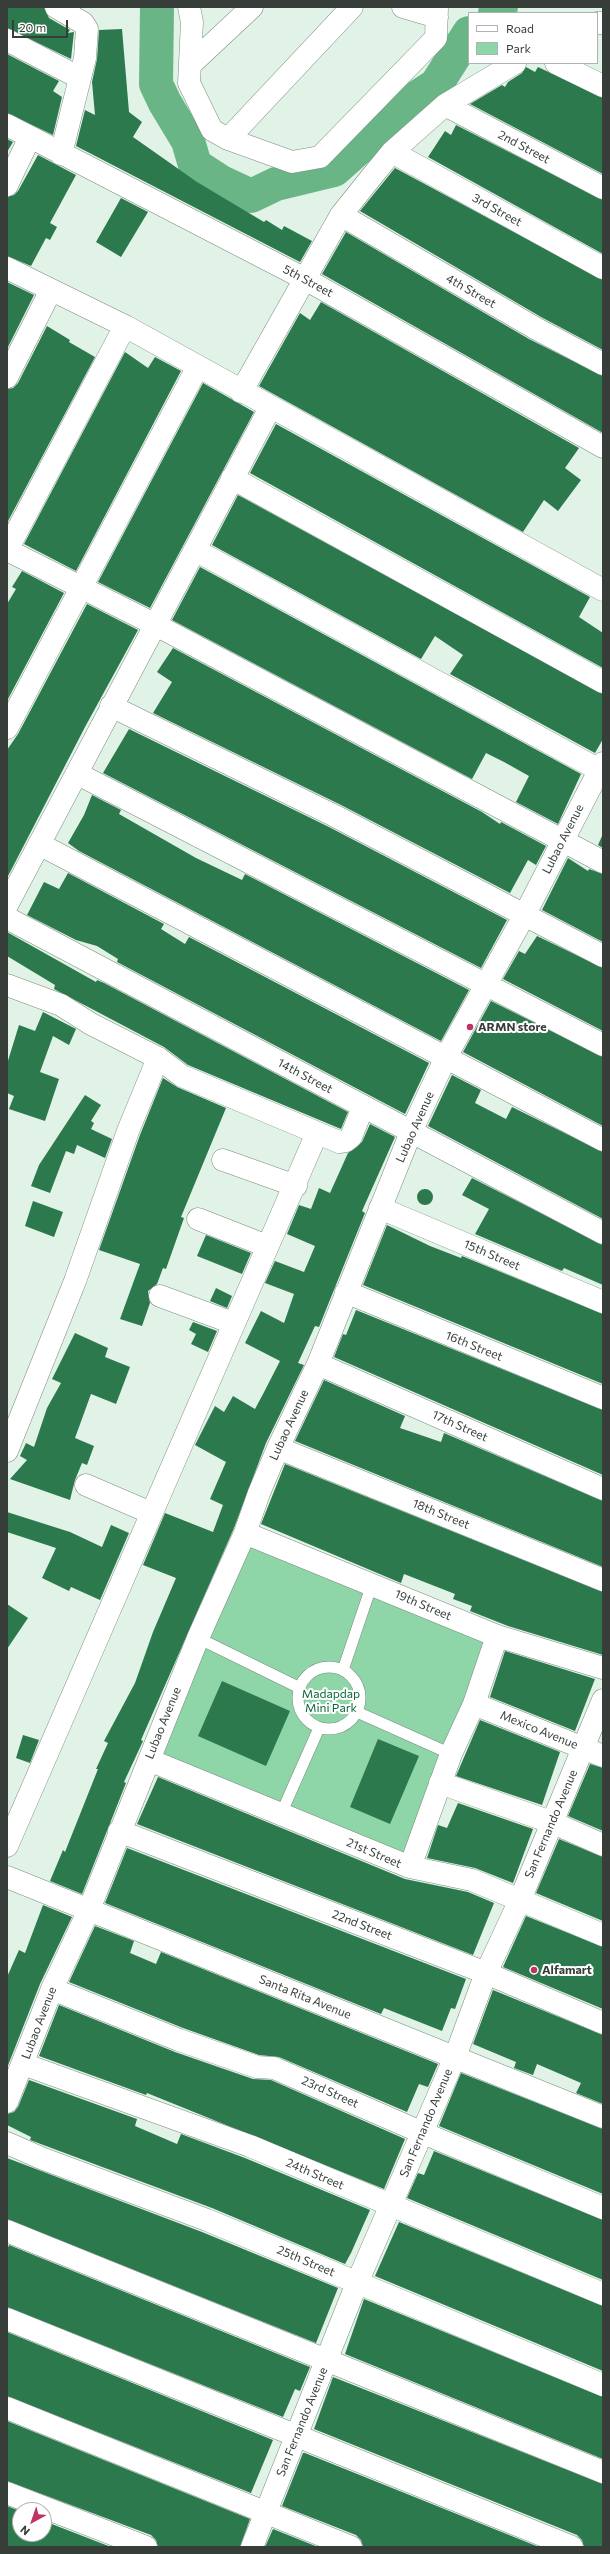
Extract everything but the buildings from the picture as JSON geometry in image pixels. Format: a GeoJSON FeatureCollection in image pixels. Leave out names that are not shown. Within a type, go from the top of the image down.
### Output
{"type":"FeatureCollection","features":[{"type":"Feature","properties":{"kind":"street"},"geometry":{"type":"LineString","coordinates":[[56,7],[82,23],[87,29],[80,78],[61,154]]}},
{"type":"Feature","properties":{"kind":"street"},"geometry":{"type":"LineString","coordinates":[[189,7],[192,22],[189,83],[212,130],[228,139],[292,162],[320,157],[436,38],[437,12],[403,7]]}},
{"type":"Feature","properties":{"kind":"street"},"geometry":{"type":"LineString","coordinates":[[190,66],[252,7]]}},
{"type":"Feature","properties":{"kind":"street"},"geometry":{"type":"LineString","coordinates":[[228,139],[352,7]]}},
{"type":"Feature","properties":{"kind":"street"},"geometry":{"type":"LineString","coordinates":[[7,40],[80,78]]}},
{"type":"Feature","properties":{"kind":"street"},"geometry":{"type":"LineString","coordinates":[[241,392],[341,215],[392,152],[445,105],[513,64]]}},
{"type":"Feature","properties":{"kind":"street"},"geometry":{"type":"LineString","coordinates":[[558,64],[603,86]]}},
{"type":"Feature","properties":{"kind":"street","name":"2nd Street"},"geometry":{"type":"LineString","coordinates":[[445,105],[603,188]]}},
{"type":"Feature","properties":{"kind":"street","name":"5th Street"},"geometry":{"type":"LineString","coordinates":[[7,125],[305,279],[603,447]]}},
{"type":"Feature","properties":{"kind":"street"},"geometry":{"type":"LineString","coordinates":[[7,185],[30,137]]}},
{"type":"Feature","properties":{"kind":"street","name":"3rd Street"},"geometry":{"type":"LineString","coordinates":[[392,152],[603,268]]}},
{"type":"Feature","properties":{"kind":"street","name":"4th Street"},"geometry":{"type":"LineString","coordinates":[[341,215],[535,328],[603,364]]}},
{"type":"Feature","properties":{"kind":"street"},"geometry":{"type":"LineString","coordinates":[[7,268],[124,326],[197,368],[603,590]]}},
{"type":"Feature","properties":{"kind":"street"},"geometry":{"type":"LineString","coordinates":[[7,376],[51,290]]}},
{"type":"Feature","properties":{"kind":"street"},"geometry":{"type":"LineString","coordinates":[[124,326],[7,550],[154,624],[603,862]]}},
{"type":"Feature","properties":{"kind":"street"},"geometry":{"type":"LineString","coordinates":[[7,728],[197,368]]}},
{"type":"Feature","properties":{"kind":"street"},"geometry":{"type":"LineString","coordinates":[[7,905],[78,774],[111,706],[154,624],[270,408]]}},
{"type":"Feature","properties":{"kind":"street"},"geometry":{"type":"LineString","coordinates":[[232,478],[603,682]]}},
{"type":"Feature","properties":{"kind":"street"},"geometry":{"type":"LineString","coordinates":[[195,550],[602,768]]}},
{"type":"Feature","properties":{"kind":"street"},"geometry":{"type":"LineString","coordinates":[[111,706],[335,816],[603,956]]}},
{"type":"Feature","properties":{"kind":"street","name":"Lubao Avenue"},"geometry":{"type":"LineString","coordinates":[[7,2102],[52,1989],[88,1912],[198,1638],[246,1534],[259,1493],[278,1448],[318,1364],[412,1132],[446,1057],[525,914],[562,840],[602,768]]}},
{"type":"Feature","properties":{"kind":"street"},"geometry":{"type":"LineString","coordinates":[[78,774],[603,1045]]}},
{"type":"Feature","properties":{"kind":"street"},"geometry":{"type":"LineString","coordinates":[[39,844],[603,1140]]}},
{"type":"Feature","properties":{"kind":"street","name":"14th Street"},"geometry":{"type":"LineString","coordinates":[[7,918],[363,1107],[603,1232]]}},
{"type":"Feature","properties":{"kind":"street"},"geometry":{"type":"LineString","coordinates":[[7,985],[61,1005],[91,1024],[158,1058],[182,1076],[339,1142],[346,1141],[351,1137],[363,1107]]}},
{"type":"Feature","properties":{"kind":"street"},"geometry":{"type":"LineString","coordinates":[[7,1452],[75,1281],[112,1175],[158,1058]]}},
{"type":"Feature","properties":{"kind":"street"},"geometry":{"type":"LineString","coordinates":[[7,1846],[233,1322],[296,1186],[317,1133]]}},
{"type":"Feature","properties":{"kind":"street"},"geometry":{"type":"LineString","coordinates":[[223,1160],[296,1186]]}},
{"type":"Feature","properties":{"kind":"street","name":"15th Street"},"geometry":{"type":"LineString","coordinates":[[380,1208],[603,1302]]}},
{"type":"Feature","properties":{"kind":"street"},"geometry":{"type":"LineString","coordinates":[[198,1219],[267,1246]]}},
{"type":"Feature","properties":{"kind":"street","name":"16th Street"},"geometry":{"type":"LineString","coordinates":[[346,1292],[603,1398]]}},
{"type":"Feature","properties":{"kind":"street"},"geometry":{"type":"LineString","coordinates":[[160,1296],[233,1322]]}},
{"type":"Feature","properties":{"kind":"street","name":"17th Street"},"geometry":{"type":"LineString","coordinates":[[318,1364],[603,1489]]}},
{"type":"Feature","properties":{"kind":"street","name":"18th Street"},"geometry":{"type":"LineString","coordinates":[[278,1448],[603,1580]]}},
{"type":"Feature","properties":{"kind":"street"},"geometry":{"type":"LineString","coordinates":[[86,1485],[151,1513]]}},
{"type":"Feature","properties":{"kind":"street","name":"19th Street"},"geometry":{"type":"LineString","coordinates":[[246,1534],[497,1636],[603,1668]]}},
{"type":"Feature","properties":{"kind":"street"},"geometry":{"type":"LineString","coordinates":[[410,1867],[451,1754],[474,1704],[497,1636]]}},
{"type":"Feature","properties":{"kind":"street","name":"San Fernando Avenue"},"geometry":{"type":"LineString","coordinates":[[252,2547],[264,2513],[297,2436],[357,2283],[455,2057],[486,1973],[520,1900],[551,1822],[594,1752],[603,1700]]}},
{"type":"Feature","properties":{"kind":"street","name":"Mexico Avenue"},"geometry":{"type":"LineString","coordinates":[[474,1704],[594,1752]]}},
{"type":"Feature","properties":{"kind":"street","name":"21st Street"},"geometry":{"type":"LineString","coordinates":[[149,1760],[410,1867],[472,1880],[603,1935]]}},
{"type":"Feature","properties":{"kind":"street"},"geometry":{"type":"LineString","coordinates":[[440,1783],[551,1822],[603,1844]]}},
{"type":"Feature","properties":{"kind":"street","name":"22nd Street"},"geometry":{"type":"LineString","coordinates":[[120,1831],[486,1973],[603,2023]]}},
{"type":"Feature","properties":{"kind":"street","name":"Santa Rita Avenue"},"geometry":{"type":"LineString","coordinates":[[7,1877],[88,1912],[603,2117]]}},
{"type":"Feature","properties":{"kind":"street","name":"23rd Street"},"geometry":{"type":"LineString","coordinates":[[52,1989],[168,2036],[257,2067],[274,2068],[423,2133],[603,2208]]}},
{"type":"Feature","properties":{"kind":"street","name":"24th Street"},"geometry":{"type":"LineString","coordinates":[[23,2064],[250,2146],[390,2206],[603,2294]]}},
{"type":"Feature","properties":{"kind":"street","name":"25th Street"},"geometry":{"type":"LineString","coordinates":[[7,2142],[41,2158],[207,2220],[603,2385]]}},
{"type":"Feature","properties":{"kind":"street"},"geometry":{"type":"LineString","coordinates":[[7,2231],[603,2472]]}},
{"type":"Feature","properties":{"kind":"street"},"geometry":{"type":"LineString","coordinates":[[7,2319],[572,2547]]}},
{"type":"Feature","properties":{"kind":"street"},"geometry":{"type":"LineString","coordinates":[[7,2408],[351,2547]]}},
{"type":"Feature","properties":{"kind":"street"},"geometry":{"type":"LineString","coordinates":[[7,2493],[146,2547]]}},
{"type":"Feature","properties":{"kind":"lane"},"geometry":{"type":"LineString","coordinates":[[344,1670],[372,1584]]}},
{"type":"Feature","properties":{"kind":"lane"},"geometry":{"type":"LineString","coordinates":[[198,1638],[300,1688]]}},
{"type":"Feature","properties":{"kind":"lane"},"geometry":{"type":"LineString","coordinates":[[328,1667],[344,1670],[356,1680],[358,1686],[361,1697],[357,1712],[348,1723],[338,1729],[319,1728],[307,1722],[299,1708],[300,1688],[306,1678],[317,1670],[328,1667]]}},
{"type":"Feature","properties":{"kind":"lane"},"geometry":{"type":"LineString","coordinates":[[357,1712],[451,1754]]}},
{"type":"Feature","properties":{"kind":"lane"},"geometry":{"type":"LineString","coordinates":[[282,1814],[319,1728]]}},
{"type":"Feature","properties":{"kind":"green space","name":"Madapdap Mini Park"},"geometry":{"type":"Polygon","coordinates":[[[245,1533],[497,1636],[410,1867],[149,1760],[245,1533]]]}},
{"type":"Feature","properties":{"kind":"waterway"},"geometry":{"type":"LineString","coordinates":[[157,7],[156,84],[165,103],[188,141],[195,165],[221,182],[251,196],[276,184],[334,170],[413,100],[436,85],[468,35]]}},
{"type":"Feature","properties":{"kind":"waterway"},"geometry":{"type":"LineString","coordinates":[[496,12],[501,7]]}},
{"type":"Feature","properties":{"kind":"place","name":"ARMN store"},"geometry":{"type":"Point","coordinates":[470,1027]}},
{"type":"Feature","properties":{"kind":"place","name":"Alfamart"},"geometry":{"type":"Point","coordinates":[534,1970]}}]}
